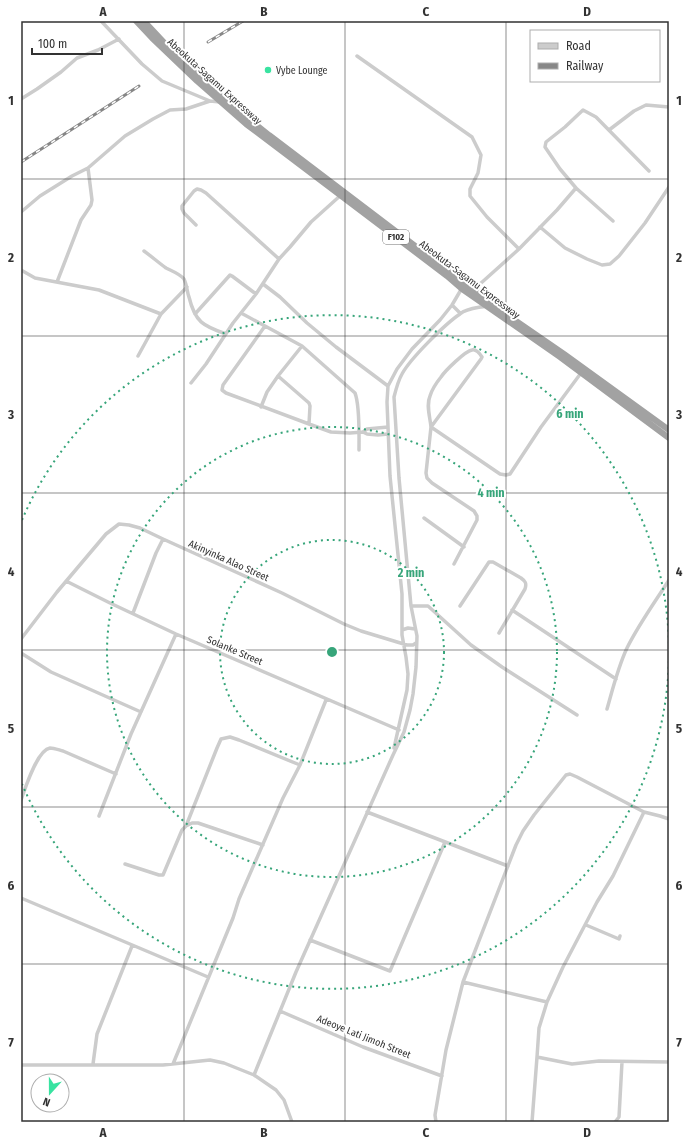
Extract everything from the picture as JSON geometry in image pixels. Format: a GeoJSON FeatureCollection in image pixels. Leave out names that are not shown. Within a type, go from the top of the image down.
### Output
{"type":"FeatureCollection","features":[{"type":"Feature","properties":{"kind":"highway","name":"Abeokuta-Sagamu Expressway"},"geometry":{"type":"LineString","coordinates":[[136,21],[170,56],[266,140],[342,195],[447,276],[477,293],[490,306],[564,354],[669,430]]}},
{"type":"Feature","properties":{"kind":"highway","name":"Abeokuta-Sagamu Expressway"},"geometry":{"type":"LineString","coordinates":[[144,21],[222,101],[269,135],[490,306],[669,438]]}},
{"type":"Feature","properties":{"kind":"street"},"geometry":{"type":"LineString","coordinates":[[101,21],[142,64],[162,81],[210,101]]}},
{"type":"Feature","properties":{"kind":"street"},"geometry":{"type":"LineString","coordinates":[[21,99],[49,80],[77,58],[98,50],[119,39]]}},
{"type":"Feature","properties":{"kind":"street"},"geometry":{"type":"LineString","coordinates":[[357,56],[472,137],[480,155],[478,173],[470,189],[470,196],[519,249]]}},
{"type":"Feature","properties":{"kind":"street"},"geometry":{"type":"LineString","coordinates":[[21,212],[40,196],[88,168],[125,136],[153,119],[170,110],[186,109],[210,101],[222,101]]}},
{"type":"Feature","properties":{"kind":"street"},"geometry":{"type":"LineString","coordinates":[[609,130],[634,111],[646,105],[669,107]]}},
{"type":"Feature","properties":{"kind":"street"},"geometry":{"type":"LineString","coordinates":[[613,221],[576,188],[560,169],[545,146],[546,142],[583,110],[596,117],[649,171]]}},
{"type":"Feature","properties":{"kind":"street"},"geometry":{"type":"LineString","coordinates":[[57,282],[81,220],[91,205],[92,200],[88,168]]}},
{"type":"Feature","properties":{"kind":"street"},"geometry":{"type":"LineString","coordinates":[[540,227],[565,248],[602,265],[610,264],[619,256],[645,223],[669,187]]}},
{"type":"Feature","properties":{"kind":"street"},"geometry":{"type":"LineString","coordinates":[[477,293],[480,284],[519,249],[576,188]]}},
{"type":"Feature","properties":{"kind":"street"},"geometry":{"type":"LineString","coordinates":[[196,225],[184,213],[182,206],[197,189],[206,192],[279,259]]}},
{"type":"Feature","properties":{"kind":"street"},"geometry":{"type":"LineString","coordinates":[[191,383],[256,294],[279,259],[311,222],[342,195]]}},
{"type":"Feature","properties":{"kind":"street"},"geometry":{"type":"LineString","coordinates":[[144,251],[184,279],[190,301],[200,323],[226,334]]}},
{"type":"Feature","properties":{"kind":"street"},"geometry":{"type":"LineString","coordinates":[[21,270],[35,278],[99,290],[161,314]]}},
{"type":"Feature","properties":{"kind":"street"},"geometry":{"type":"LineString","coordinates":[[195,314],[230,275],[256,294]]}},
{"type":"Feature","properties":{"kind":"street"},"geometry":{"type":"LineString","coordinates":[[263,284],[280,297],[307,323],[336,347],[388,386]]}},
{"type":"Feature","properties":{"kind":"street"},"geometry":{"type":"LineString","coordinates":[[393,755],[399,730],[408,674],[403,644],[402,594],[390,476],[387,402],[388,386],[397,369],[412,349],[440,320],[452,305],[463,285]]}},
{"type":"Feature","properties":{"kind":"street"},"geometry":{"type":"LineString","coordinates":[[138,356],[161,314],[187,287]]}},
{"type":"Feature","properties":{"kind":"street"},"geometry":{"type":"LineString","coordinates":[[452,305],[460,313]]}},
{"type":"Feature","properties":{"kind":"street"},"geometry":{"type":"LineString","coordinates":[[254,1075],[310,940],[404,732],[414,694],[416,643],[399,478],[394,398],[396,389],[403,373],[417,354],[460,313],[470,309],[490,306]]}},
{"type":"Feature","properties":{"kind":"street"},"geometry":{"type":"LineString","coordinates":[[241,313],[302,346],[355,393],[361,432],[359,450]]}},
{"type":"Feature","properties":{"kind":"street"},"geometry":{"type":"LineString","coordinates":[[440,320],[446,326]]}},
{"type":"Feature","properties":{"kind":"street"},"geometry":{"type":"LineString","coordinates":[[265,326],[229,376],[223,385],[222,390],[261,407],[331,432],[350,433],[361,432],[367,429],[388,427]]}},
{"type":"Feature","properties":{"kind":"street"},"geometry":{"type":"LineString","coordinates":[[261,407],[267,392],[302,346]]}},
{"type":"Feature","properties":{"kind":"street"},"geometry":{"type":"LineString","coordinates":[[431,427],[481,359],[482,356],[480,354],[472,350],[463,355],[442,375],[429,397],[428,404],[431,427],[426,473],[427,478],[432,483],[474,511],[478,520],[454,564]]}},
{"type":"Feature","properties":{"kind":"street"},"geometry":{"type":"LineString","coordinates":[[431,427],[500,474],[510,474],[541,427],[581,373]]}},
{"type":"Feature","properties":{"kind":"street"},"geometry":{"type":"LineString","coordinates":[[278,376],[310,406],[308,424]]}},
{"type":"Feature","properties":{"kind":"street"},"geometry":{"type":"LineString","coordinates":[[361,432],[372,435],[388,434]]}},
{"type":"Feature","properties":{"kind":"street"},"geometry":{"type":"LineString","coordinates":[[424,518],[464,547]]}},
{"type":"Feature","properties":{"kind":"street","name":"Akinyinka Alao Street"},"geometry":{"type":"LineString","coordinates":[[21,640],[48,603],[106,534],[119,524],[129,524],[282,593],[344,624],[377,637],[410,646],[416,643]]}},
{"type":"Feature","properties":{"kind":"street"},"geometry":{"type":"LineString","coordinates":[[133,613],[156,553],[163,539]]}},
{"type":"Feature","properties":{"kind":"street"},"geometry":{"type":"LineString","coordinates":[[460,606],[489,562],[493,562],[525,581],[525,588],[499,633]]}},
{"type":"Feature","properties":{"kind":"street"},"geometry":{"type":"LineString","coordinates":[[606,709],[626,649],[669,580]]}},
{"type":"Feature","properties":{"kind":"street","name":"Solanke Street"},"geometry":{"type":"LineString","coordinates":[[66,581],[176,634],[326,700],[399,730]]}},
{"type":"Feature","properties":{"kind":"street"},"geometry":{"type":"LineString","coordinates":[[411,606],[428,606],[471,645],[502,667],[578,715]]}},
{"type":"Feature","properties":{"kind":"street"},"geometry":{"type":"LineString","coordinates":[[512,610],[616,679]]}},
{"type":"Feature","properties":{"kind":"street"},"geometry":{"type":"LineString","coordinates":[[402,630],[408,628],[415,629]]}},
{"type":"Feature","properties":{"kind":"street"},"geometry":{"type":"LineString","coordinates":[[100,816],[140,712],[176,634]]}},
{"type":"Feature","properties":{"kind":"street"},"geometry":{"type":"LineString","coordinates":[[21,653],[51,672],[140,712]]}},
{"type":"Feature","properties":{"kind":"street"},"geometry":{"type":"LineString","coordinates":[[172,1064],[233,918],[239,899],[283,798],[300,765],[326,700]]}},
{"type":"Feature","properties":{"kind":"street"},"geometry":{"type":"LineString","coordinates":[[186,826],[216,748],[222,739],[230,737],[239,740],[300,765]]}},
{"type":"Feature","properties":{"kind":"street"},"geometry":{"type":"LineString","coordinates":[[21,800],[36,763],[49,748],[62,751],[116,774]]}},
{"type":"Feature","properties":{"kind":"street"},"geometry":{"type":"LineString","coordinates":[[436,1122],[435,1115],[446,1050],[463,982],[516,845],[523,831],[543,803],[566,775],[570,774],[644,812],[669,819]]}},
{"type":"Feature","properties":{"kind":"street"},"geometry":{"type":"LineString","coordinates":[[367,812],[508,866]]}},
{"type":"Feature","properties":{"kind":"street"},"geometry":{"type":"LineString","coordinates":[[532,1122],[539,1028],[546,1002],[597,902],[613,876],[644,812]]}},
{"type":"Feature","properties":{"kind":"street"},"geometry":{"type":"LineString","coordinates":[[125,864],[163,875],[182,830],[192,823],[198,823],[263,845]]}},
{"type":"Feature","properties":{"kind":"street"},"geometry":{"type":"LineString","coordinates":[[310,940],[390,971],[445,842]]}},
{"type":"Feature","properties":{"kind":"street"},"geometry":{"type":"LineString","coordinates":[[21,898],[208,977]]}},
{"type":"Feature","properties":{"kind":"street"},"geometry":{"type":"LineString","coordinates":[[586,925],[619,939],[620,936]]}},
{"type":"Feature","properties":{"kind":"street"},"geometry":{"type":"LineString","coordinates":[[92,1064],[97,1034],[132,946]]}},
{"type":"Feature","properties":{"kind":"street"},"geometry":{"type":"LineString","coordinates":[[463,982],[546,1002]]}},
{"type":"Feature","properties":{"kind":"street","name":"Adeoye Lati Jimoh Street"},"geometry":{"type":"LineString","coordinates":[[280,1011],[363,1047],[442,1076]]}},
{"type":"Feature","properties":{"kind":"street"},"geometry":{"type":"LineString","coordinates":[[537,1057],[572,1064],[599,1062],[669,1062]]}},
{"type":"Feature","properties":{"kind":"street"},"geometry":{"type":"LineString","coordinates":[[21,1065],[157,1065],[210,1060],[224,1063],[254,1075],[276,1090],[284,1100],[292,1122]]}},
{"type":"Feature","properties":{"kind":"street"},"geometry":{"type":"LineString","coordinates":[[615,1122],[619,1117],[622,1062]]}},
{"type":"Feature","properties":{"kind":"railway"},"geometry":{"type":"LineString","coordinates":[[208,42],[243,21]]}},
{"type":"Feature","properties":{"kind":"railway"},"geometry":{"type":"LineString","coordinates":[[21,162],[139,86]]}},
{"type":"Feature","properties":{"kind":"place","name":"Vybe Lounge"},"geometry":{"type":"Point","coordinates":[268,70]}}]}
